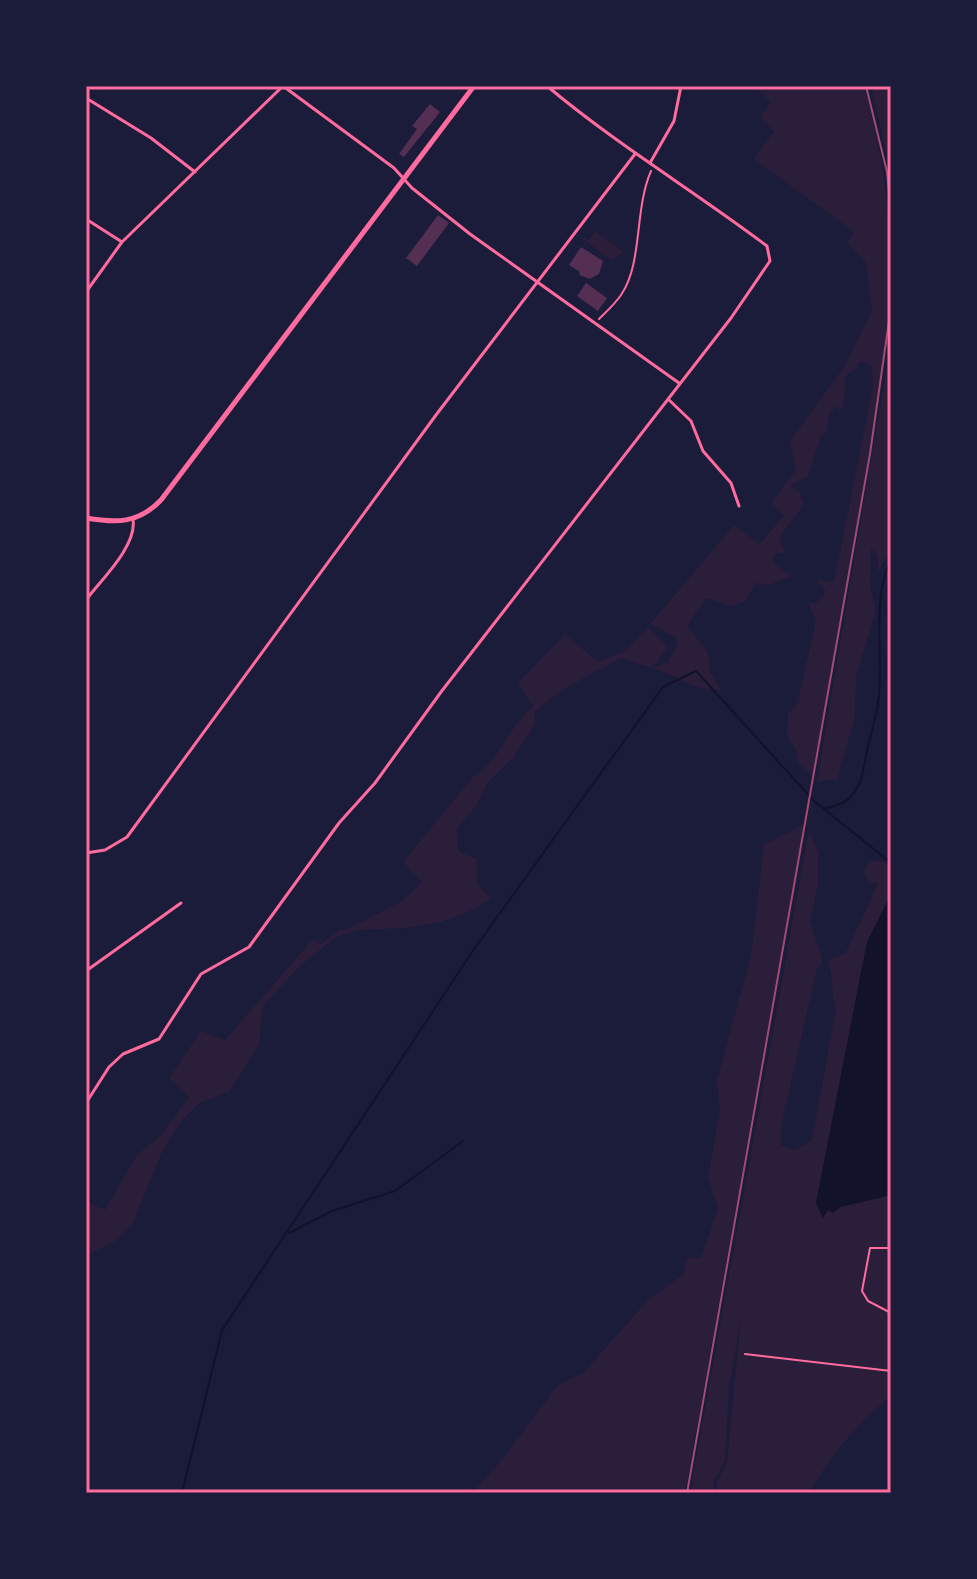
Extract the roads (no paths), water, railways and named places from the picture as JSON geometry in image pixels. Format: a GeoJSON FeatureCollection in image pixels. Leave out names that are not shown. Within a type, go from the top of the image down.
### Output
{"type":"FeatureCollection","features":[{"type":"Feature","properties":{"kind":"main road"},"geometry":{"type":"LineString","coordinates":[[86,518],[119,522],[133,520],[161,500],[474,86]]}},
{"type":"Feature","properties":{"kind":"street"},"geometry":{"type":"LineString","coordinates":[[86,292],[122,242],[283,86],[350,134],[470,234],[679,383]]}},
{"type":"Feature","properties":{"kind":"street"},"geometry":{"type":"LineString","coordinates":[[86,1103],[109,1067],[123,1054],[159,1039],[201,974],[249,947],[339,823],[375,783],[441,692],[731,318],[770,261],[767,246],[636,154],[547,86]]}},
{"type":"Feature","properties":{"kind":"street"},"geometry":{"type":"LineString","coordinates":[[652,164],[674,121],[681,86]]}},
{"type":"Feature","properties":{"kind":"street"},"geometry":{"type":"LineString","coordinates":[[86,98],[151,138],[195,172]]}},
{"type":"Feature","properties":{"kind":"street"},"geometry":{"type":"LineString","coordinates":[[86,853],[105,850],[127,837],[182,757],[536,282],[636,154]]}},
{"type":"Feature","properties":{"kind":"street"},"geometry":{"type":"LineString","coordinates":[[86,219],[122,242]]}},
{"type":"Feature","properties":{"kind":"street"},"geometry":{"type":"LineString","coordinates":[[668,399],[691,421],[703,451],[731,483],[739,506]]}},
{"type":"Feature","properties":{"kind":"street"},"geometry":{"type":"LineString","coordinates":[[86,600],[127,543],[134,527],[133,520]]}},
{"type":"Feature","properties":{"kind":"street"},"geometry":{"type":"LineString","coordinates":[[86,971],[181,903]]}},
{"type":"Feature","properties":{"kind":"lane"},"geometry":{"type":"LineString","coordinates":[[891,1248],[870,1248],[862,1291],[868,1301],[891,1313]]}},
{"type":"Feature","properties":{"kind":"lane"},"geometry":{"type":"LineString","coordinates":[[745,1354],[891,1371]]}},
{"type":"Feature","properties":{"kind":"waterway"},"geometry":{"type":"LineString","coordinates":[[824,808],[836,806],[852,796],[863,771],[878,703],[880,607],[885,574],[891,561]]}},
{"type":"Feature","properties":{"kind":"waterway"},"geometry":{"type":"LineString","coordinates":[[182,1493],[222,1330],[474,949],[663,687],[696,671],[814,801],[891,863]]}},
{"type":"Feature","properties":{"kind":"waterway"},"geometry":{"type":"LineString","coordinates":[[289,1233],[332,1211],[395,1191],[463,1141]]}},
{"type":"Feature","properties":{"kind":"railway"},"geometry":{"type":"LineString","coordinates":[[866,86],[887,172],[891,212]]}},
{"type":"Feature","properties":{"kind":"railway"},"geometry":{"type":"LineString","coordinates":[[687,1493],[870,454],[891,307]]}}]}
